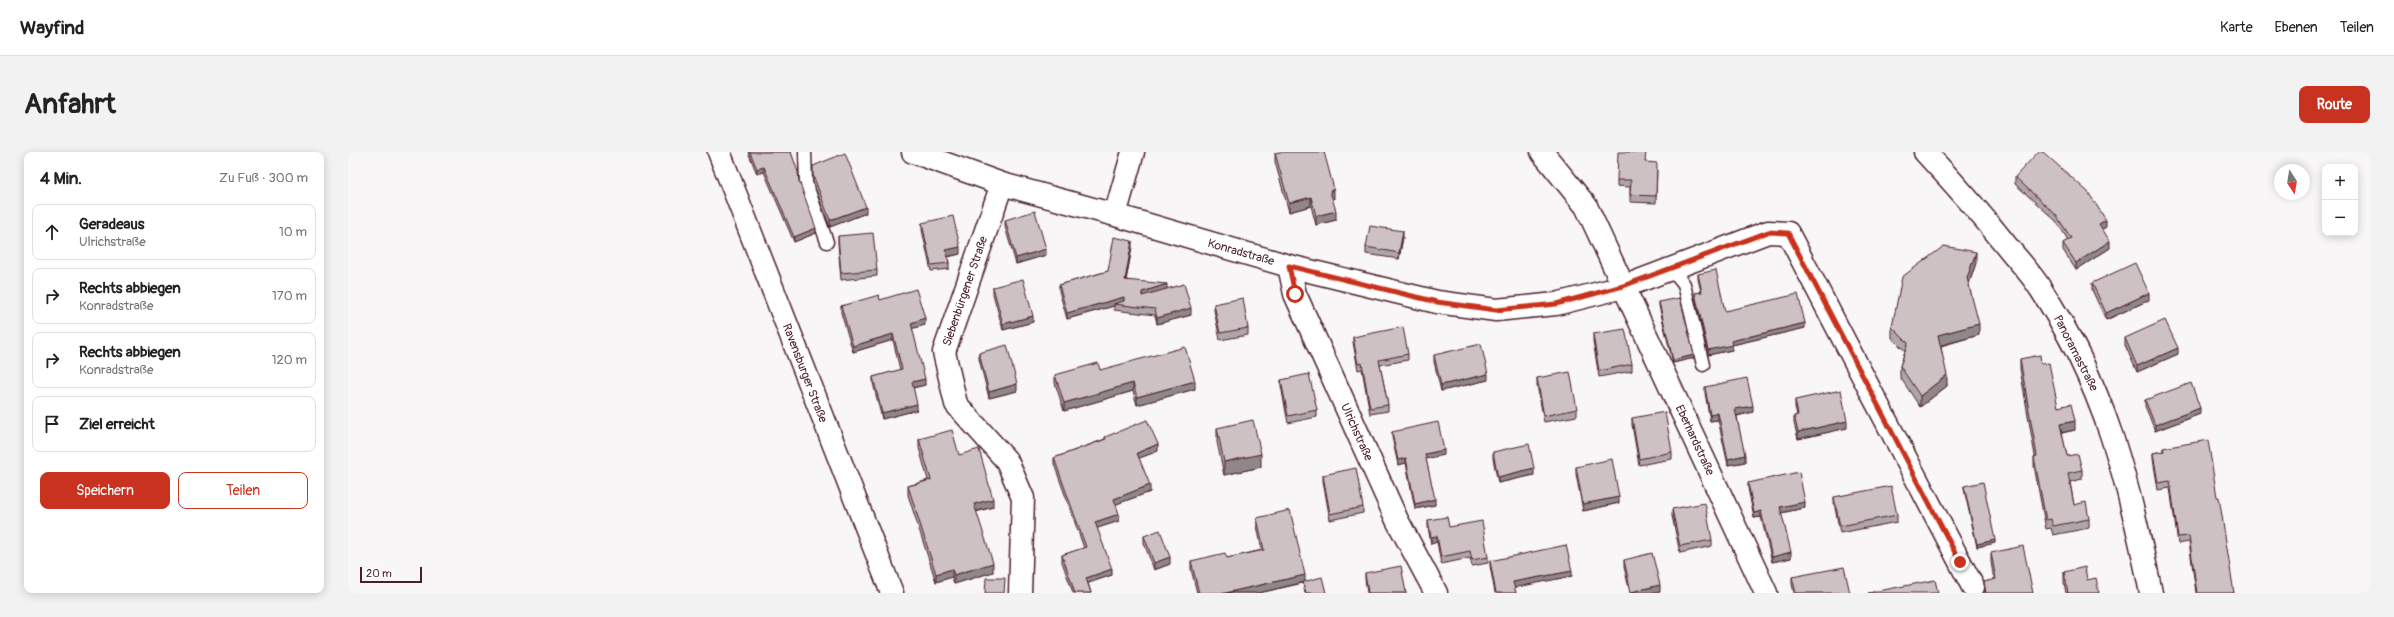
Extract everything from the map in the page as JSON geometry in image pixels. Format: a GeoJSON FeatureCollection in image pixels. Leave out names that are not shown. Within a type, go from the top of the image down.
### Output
{"type":"FeatureCollection","features":[{"type":"Feature","properties":{"kind":"street","name":"Ravensburger Straße"},"geometry":{"type":"LineString","coordinates":[[719,152],[892,593]]}},
{"type":"Feature","properties":{"kind":"street","name":"Konradstraße"},"geometry":{"type":"LineString","coordinates":[[914,152],[1002,184],[1115,215],[1289,266],[1437,302],[1496,310],[1556,304],[1623,286],[1768,232],[1788,233],[1973,587]]}},
{"type":"Feature","properties":{"kind":"street"},"geometry":{"type":"LineString","coordinates":[[1115,215],[1133,152]]}},
{"type":"Feature","properties":{"kind":"street","name":"Eberhardstraße"},"geometry":{"type":"LineString","coordinates":[[1542,152],[1586,206],[1766,593]]}},
{"type":"Feature","properties":{"kind":"street","name":"Panoramastraße"},"geometry":{"type":"LineString","coordinates":[[1924,153],[1973,203],[2040,287],[2065,328],[2088,374],[2117,449],[2130,493],[2151,593]]}},
{"type":"Feature","properties":{"kind":"street","name":"Siebenbürgener Straße"},"geometry":{"type":"LineString","coordinates":[[1002,184],[944,352],[956,404],[1007,461],[1023,498],[1020,593]]}},
{"type":"Feature","properties":{"kind":"street","name":"Ulrichstraße"},"geometry":{"type":"LineString","coordinates":[[1289,266],[1295,294],[1397,520],[1436,593]]}},
{"type":"Feature","properties":{"kind":"lane"},"geometry":{"type":"LineString","coordinates":[[805,152],[806,183],[827,242]]}},
{"type":"Feature","properties":{"kind":"lane"},"geometry":{"type":"LineString","coordinates":[[1671,268],[1684,284],[1703,365]]}},
{"type":"Feature","properties":{"kind":"building"},"geometry":{"type":"Polygon","coordinates":[[[750,152],[791,152],[798,172],[799,181],[816,228],[794,237],[764,167],[757,169],[750,152]]]}},
{"type":"Feature","properties":{"kind":"building"},"geometry":{"type":"Polygon","coordinates":[[[1324,152],[1334,189],[1330,191],[1336,211],[1316,216],[1311,197],[1289,203],[1275,153],[1324,152]]]}},
{"type":"Feature","properties":{"kind":"building"},"geometry":{"type":"Polygon","coordinates":[[[1618,152],[1646,152],[1645,162],[1657,163],[1656,196],[1630,195],[1631,180],[1617,180],[1618,152]]]}},
{"type":"Feature","properties":{"kind":"building"},"geometry":{"type":"Polygon","coordinates":[[[2038,152],[2043,152],[2088,192],[2106,220],[2099,224],[2110,241],[2076,263],[2063,243],[2071,238],[2056,215],[2015,177],[2038,152]]]}},
{"type":"Feature","properties":{"kind":"building"},"geometry":{"type":"Polygon","coordinates":[[[845,153],[866,207],[830,220],[813,175],[813,166],[845,153]]]}},
{"type":"Feature","properties":{"kind":"building"},"geometry":{"type":"Polygon","coordinates":[[[1035,211],[1046,249],[1016,258],[1005,220],[1035,211]]]}},
{"type":"Feature","properties":{"kind":"building"},"geometry":{"type":"Polygon","coordinates":[[[953,216],[960,247],[946,250],[949,263],[931,265],[922,223],[953,216]]]}},
{"type":"Feature","properties":{"kind":"building"},"geometry":{"type":"Polygon","coordinates":[[[1370,226],[1403,231],[1399,253],[1366,247],[1370,226]]]}},
{"type":"Feature","properties":{"kind":"building"},"geometry":{"type":"Polygon","coordinates":[[[873,233],[877,270],[841,273],[838,236],[873,233]]]}},
{"type":"Feature","properties":{"kind":"building"},"geometry":{"type":"Polygon","coordinates":[[[1114,237],[1132,241],[1125,280],[1167,284],[1142,292],[1142,296],[1184,284],[1191,308],[1157,318],[1155,309],[1114,304],[1124,301],[1124,297],[1067,313],[1059,285],[1108,271],[1114,237]]]}},
{"type":"Feature","properties":{"kind":"building"},"geometry":{"type":"Polygon","coordinates":[[[1944,246],[1976,252],[1967,278],[1979,324],[1938,335],[1947,375],[1920,396],[1900,366],[1908,343],[1892,327],[1902,277],[1944,246]]]}},
{"type":"Feature","properties":{"kind":"building"},"geometry":{"type":"Polygon","coordinates":[[[2135,263],[2149,293],[2106,313],[2092,283],[2135,263]]]}},
{"type":"Feature","properties":{"kind":"building"},"geometry":{"type":"Polygon","coordinates":[[[1716,270],[1725,311],[1798,294],[1805,323],[1731,341],[1732,345],[1708,350],[1695,293],[1702,292],[1698,274],[1716,270]]]}},
{"type":"Feature","properties":{"kind":"building"},"geometry":{"type":"Polygon","coordinates":[[[1023,279],[1033,316],[1003,324],[993,287],[1023,279]]]}},
{"type":"Feature","properties":{"kind":"building"},"geometry":{"type":"Polygon","coordinates":[[[916,289],[925,318],[911,323],[925,379],[912,382],[917,404],[882,413],[873,377],[902,369],[893,334],[853,346],[841,306],[879,295],[880,300],[916,289]]]}},
{"type":"Feature","properties":{"kind":"building"},"geometry":{"type":"Polygon","coordinates":[[[1243,298],[1248,328],[1220,333],[1214,304],[1243,298]]]}},
{"type":"Feature","properties":{"kind":"building"},"geometry":{"type":"Polygon","coordinates":[[[1680,298],[1694,355],[1673,360],[1659,302],[1680,298]]]}},
{"type":"Feature","properties":{"kind":"building"},"geometry":{"type":"Polygon","coordinates":[[[2165,320],[2178,348],[2137,366],[2125,338],[2165,320]]]}},
{"type":"Feature","properties":{"kind":"building"},"geometry":{"type":"Polygon","coordinates":[[[1403,327],[1408,354],[1379,360],[1388,405],[1370,408],[1362,363],[1358,364],[1353,337],[1403,327]]]}},
{"type":"Feature","properties":{"kind":"building"},"geometry":{"type":"Polygon","coordinates":[[[1625,329],[1632,364],[1599,371],[1593,334],[1625,329]]]}},
{"type":"Feature","properties":{"kind":"building"},"geometry":{"type":"Polygon","coordinates":[[[1481,344],[1488,374],[1441,385],[1434,355],[1481,344]]]}},
{"type":"Feature","properties":{"kind":"building"},"geometry":{"type":"Polygon","coordinates":[[[1007,345],[1017,384],[989,392],[979,353],[1007,345]]]}},
{"type":"Feature","properties":{"kind":"building"},"geometry":{"type":"Polygon","coordinates":[[[1185,347],[1195,381],[1137,397],[1133,383],[1064,403],[1055,375],[1098,363],[1100,370],[1185,347]]]}},
{"type":"Feature","properties":{"kind":"building"},"geometry":{"type":"Polygon","coordinates":[[[2040,355],[2041,364],[2049,363],[2058,407],[2071,404],[2075,421],[2060,424],[2067,456],[2078,454],[2082,470],[2068,473],[2074,505],[2086,502],[2089,519],[2053,526],[2051,519],[2046,520],[2034,457],[2037,456],[2020,359],[2040,355]]]}},
{"type":"Feature","properties":{"kind":"building"},"geometry":{"type":"Polygon","coordinates":[[[1570,372],[1577,409],[1544,416],[1537,378],[1570,372]]]}},
{"type":"Feature","properties":{"kind":"building"},"geometry":{"type":"Polygon","coordinates":[[[1309,374],[1317,410],[1288,416],[1281,380],[1309,374]]]}},
{"type":"Feature","properties":{"kind":"building"},"geometry":{"type":"Polygon","coordinates":[[[1747,378],[1753,406],[1735,409],[1745,455],[1728,459],[1718,413],[1710,415],[1705,387],[1747,378]]]}},
{"type":"Feature","properties":{"kind":"building"},"geometry":{"type":"Polygon","coordinates":[[[2191,383],[2200,408],[2155,425],[2145,400],[2191,383]]]}},
{"type":"Feature","properties":{"kind":"building"},"geometry":{"type":"Polygon","coordinates":[[[1841,390],[1847,421],[1798,432],[1794,416],[1798,415],[1795,400],[1841,390]]]}},
{"type":"Feature","properties":{"kind":"building"},"geometry":{"type":"Polygon","coordinates":[[[1665,412],[1672,452],[1639,459],[1632,418],[1665,412]]]}},
{"type":"Feature","properties":{"kind":"building"},"geometry":{"type":"Polygon","coordinates":[[[1147,420],[1158,444],[1137,453],[1150,485],[1114,499],[1119,514],[1095,522],[1112,569],[1086,578],[1091,593],[1075,593],[1062,555],[1086,547],[1054,458],[1106,439],[1105,437],[1147,420]]]}},
{"type":"Feature","properties":{"kind":"building"},"geometry":{"type":"Polygon","coordinates":[[[1253,420],[1261,454],[1224,462],[1217,428],[1253,420]]]}},
{"type":"Feature","properties":{"kind":"building"},"geometry":{"type":"Polygon","coordinates":[[[1438,422],[1444,450],[1425,454],[1435,499],[1415,504],[1406,458],[1398,460],[1392,432],[1438,422]]]}},
{"type":"Feature","properties":{"kind":"building"},"geometry":{"type":"Polygon","coordinates":[[[952,430],[959,455],[979,449],[993,499],[974,504],[993,563],[954,575],[952,569],[936,574],[908,486],[931,480],[919,439],[952,430]]]}},
{"type":"Feature","properties":{"kind":"building"},"geometry":{"type":"Polygon","coordinates":[[[2208,440],[2217,497],[2219,497],[2234,593],[2197,593],[2189,536],[2178,537],[2170,481],[2158,483],[2153,453],[2164,451],[2163,448],[2208,440]]]}},
{"type":"Feature","properties":{"kind":"building"},"geometry":{"type":"Polygon","coordinates":[[[1529,444],[1534,468],[1498,477],[1493,452],[1529,444]]]}},
{"type":"Feature","properties":{"kind":"building"},"geometry":{"type":"Polygon","coordinates":[[[1612,459],[1619,497],[1583,504],[1576,467],[1612,459]]]}},
{"type":"Feature","properties":{"kind":"building"},"geometry":{"type":"Polygon","coordinates":[[[1356,468],[1363,507],[1330,514],[1323,475],[1356,468]]]}},
{"type":"Feature","properties":{"kind":"building"},"geometry":{"type":"Polygon","coordinates":[[[1799,472],[1805,502],[1780,507],[1791,552],[1772,557],[1761,511],[1754,513],[1748,483],[1799,472]]]}},
{"type":"Feature","properties":{"kind":"building"},"geometry":{"type":"Polygon","coordinates":[[[1983,482],[1995,540],[1977,544],[1964,486],[1983,482]]]}},
{"type":"Feature","properties":{"kind":"building"},"geometry":{"type":"Polygon","coordinates":[[[1891,486],[1897,515],[1840,526],[1834,497],[1891,486]]]}},
{"type":"Feature","properties":{"kind":"building"},"geometry":{"type":"Polygon","coordinates":[[[1705,503],[1712,540],[1680,546],[1672,509],[1705,503]]]}},
{"type":"Feature","properties":{"kind":"building"},"geometry":{"type":"Polygon","coordinates":[[[1290,510],[1305,575],[1225,593],[1199,593],[1191,561],[1225,553],[1227,558],[1264,550],[1257,518],[1290,510]]]}},
{"type":"Feature","properties":{"kind":"building"},"geometry":{"type":"Polygon","coordinates":[[[1447,517],[1449,527],[1482,521],[1488,557],[1472,560],[1470,551],[1441,557],[1437,536],[1431,537],[1428,520],[1447,517]]]}},
{"type":"Feature","properties":{"kind":"building"},"geometry":{"type":"Polygon","coordinates":[[[1160,530],[1170,557],[1154,563],[1144,536],[1160,530]]]}},
{"type":"Feature","properties":{"kind":"building"},"geometry":{"type":"Polygon","coordinates":[[[1566,545],[1572,571],[1513,582],[1516,593],[1496,593],[1490,561],[1566,545]]]}},
{"type":"Feature","properties":{"kind":"building"},"geometry":{"type":"Polygon","coordinates":[[[2023,546],[2033,593],[1986,593],[1984,582],[1996,579],[1991,553],[2023,546]]]}},
{"type":"Feature","properties":{"kind":"building"},"geometry":{"type":"Polygon","coordinates":[[[1652,553],[1660,585],[1631,592],[1624,560],[1652,553]]]}},
{"type":"Feature","properties":{"kind":"building"},"geometry":{"type":"Polygon","coordinates":[[[1401,566],[1406,593],[1368,593],[1365,573],[1401,566]]]}},
{"type":"Feature","properties":{"kind":"building"},"geometry":{"type":"Polygon","coordinates":[[[1844,567],[1850,593],[1796,593],[1792,577],[1844,567]]]}},
{"type":"Feature","properties":{"kind":"building"},"geometry":{"type":"Polygon","coordinates":[[[2085,567],[2087,580],[2096,578],[2099,593],[2068,593],[2064,572],[2085,567]]]}},
{"type":"Feature","properties":{"kind":"building"},"geometry":{"type":"Polygon","coordinates":[[[1322,577],[1326,593],[1306,593],[1303,582],[1322,577]]]}},
{"type":"Feature","properties":{"kind":"building"},"geometry":{"type":"Polygon","coordinates":[[[986,578],[1005,578],[1004,593],[985,593],[986,578]]]}},
{"type":"Feature","properties":{"kind":"building"},"geometry":{"type":"Polygon","coordinates":[[[1935,580],[1938,593],[1868,593],[1935,580]]]}},
{"type":"Feature","properties":{"kind":"route"},"geometry":{"type":"LineString","coordinates":[[1295,294],[1289,266],[1437,302],[1496,310],[1556,304],[1623,286],[1768,232],[1788,233],[1960,562]]}}]}
